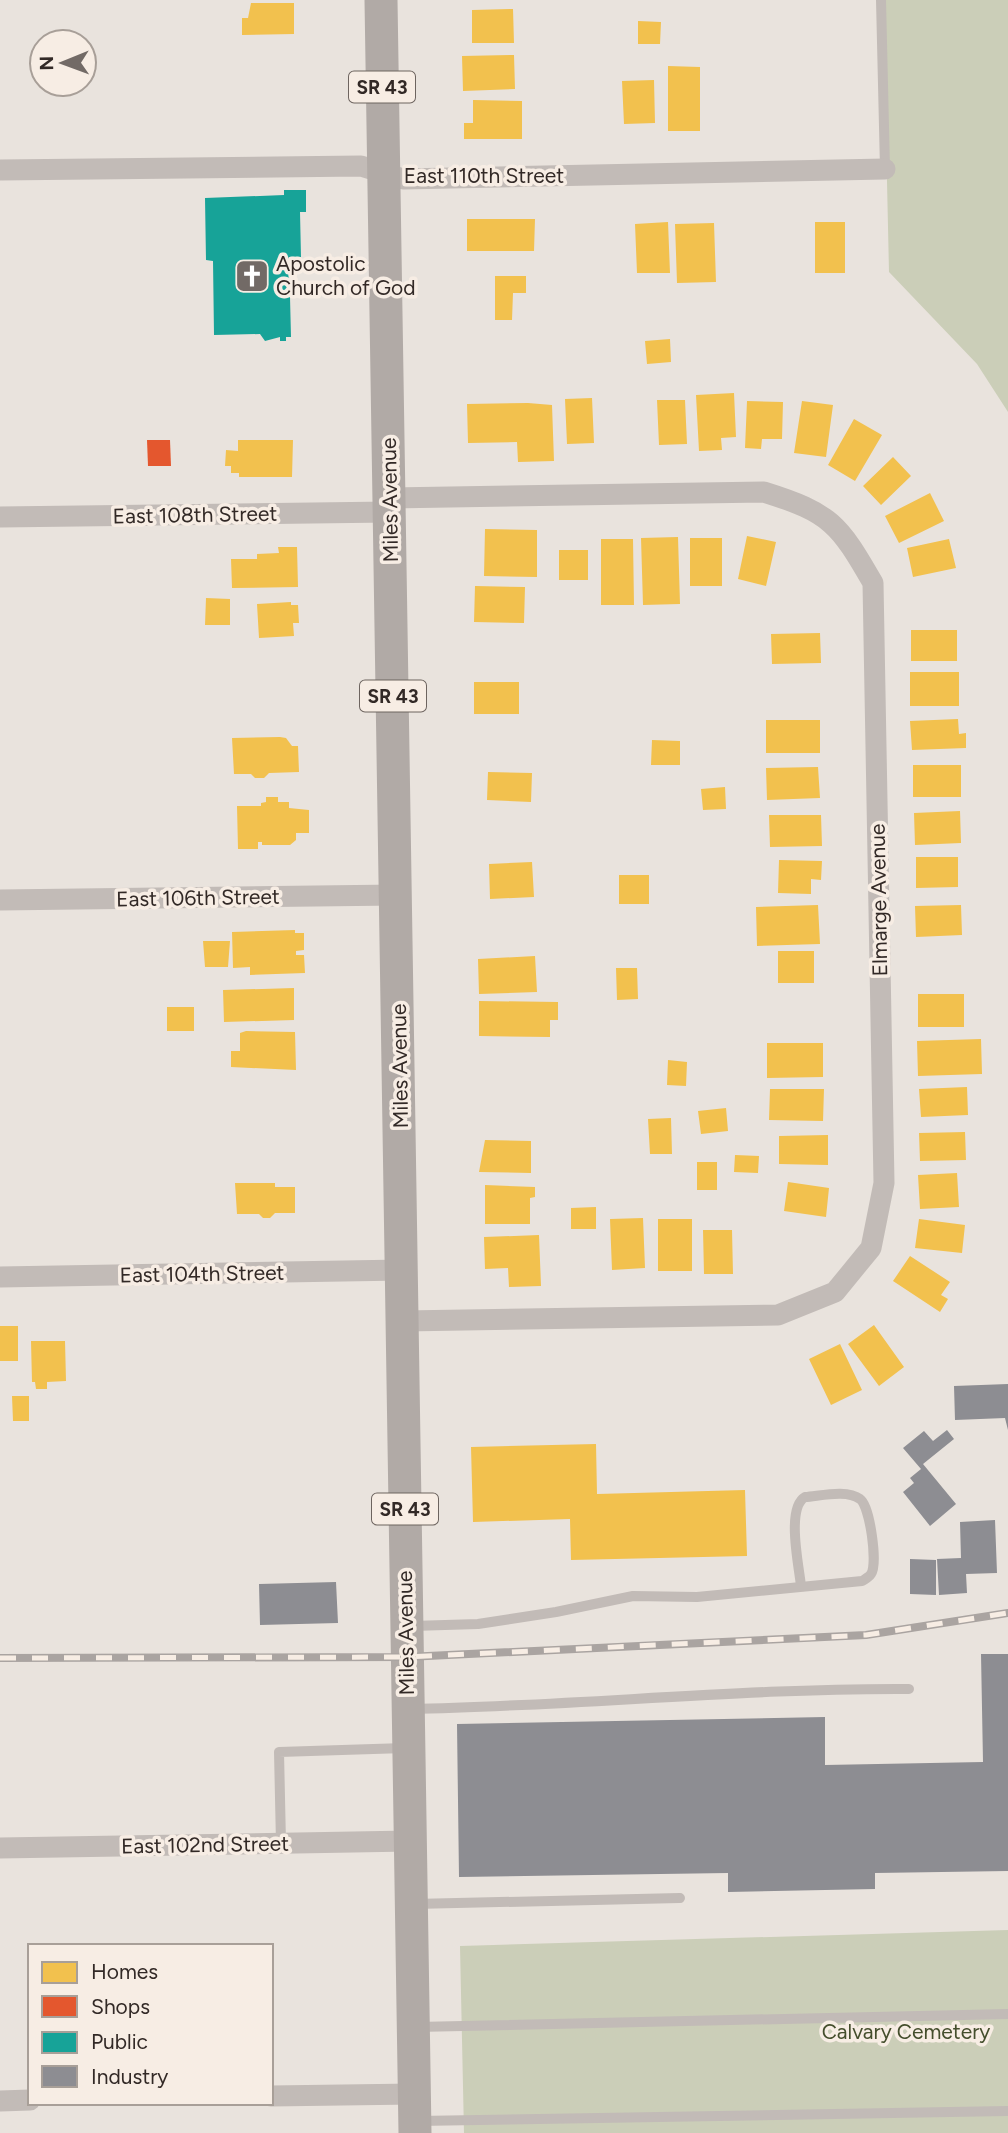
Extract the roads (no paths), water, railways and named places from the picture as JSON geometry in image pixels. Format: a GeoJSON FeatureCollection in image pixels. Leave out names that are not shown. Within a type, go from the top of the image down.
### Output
{"type":"FeatureCollection","features":[{"type":"Feature","properties":{"kind":"main road","name":"Miles Avenue"},"geometry":{"type":"LineString","coordinates":[[381,0],[415,2116]]}},
{"type":"Feature","properties":{"kind":"street","name":"East 110th Street"},"geometry":{"type":"LineString","coordinates":[[0,170],[361,166],[402,179],[885,169]]}},
{"type":"Feature","properties":{"kind":"street","name":"Elmarge Avenue"},"geometry":{"type":"LineString","coordinates":[[390,505],[764,492],[807,505],[844,533],[873,583],[884,1182],[871,1248],[835,1292],[778,1315],[404,1321]]}},
{"type":"Feature","properties":{"kind":"street","name":"East 108th Street"},"geometry":{"type":"LineString","coordinates":[[0,517],[390,505]]}},
{"type":"Feature","properties":{"kind":"street","name":"East 106th Street"},"geometry":{"type":"LineString","coordinates":[[0,900],[397,895]]}},
{"type":"Feature","properties":{"kind":"street","name":"East 104th Street"},"geometry":{"type":"LineString","coordinates":[[0,1278],[403,1270]]}},
{"type":"Feature","properties":{"kind":"street","name":"East 102nd Street"},"geometry":{"type":"LineString","coordinates":[[0,1848],[410,1842]]}},
{"type":"Feature","properties":{"kind":"street"},"geometry":{"type":"LineString","coordinates":[[273,2096],[415,2116]]}},
{"type":"Feature","properties":{"kind":"street"},"geometry":{"type":"LineString","coordinates":[[0,2101],[28,2100]]}},
{"type":"Feature","properties":{"kind":"lane"},"geometry":{"type":"LineString","coordinates":[[881,0],[885,169]]}},
{"type":"Feature","properties":{"kind":"lane"},"geometry":{"type":"LineString","coordinates":[[406,1626],[478,1624],[633,1596],[697,1597],[801,1587],[862,1581],[871,1575],[874,1564],[868,1509],[861,1499],[850,1494],[799,1501],[794,1514],[801,1587]]}},
{"type":"Feature","properties":{"kind":"lane"},"geometry":{"type":"LineString","coordinates":[[407,1709],[494,1708],[806,1688],[909,1689]]}},
{"type":"Feature","properties":{"kind":"lane"},"geometry":{"type":"LineString","coordinates":[[281,1843],[279,1752],[408,1748]]}},
{"type":"Feature","properties":{"kind":"lane"},"geometry":{"type":"LineString","coordinates":[[411,1904],[680,1898]]}},
{"type":"Feature","properties":{"kind":"lane"},"geometry":{"type":"LineString","coordinates":[[413,2027],[1008,2014]]}},
{"type":"Feature","properties":{"kind":"lane"},"geometry":{"type":"LineString","coordinates":[[415,2116],[1008,2111]]}},
{"type":"Feature","properties":{"kind":"railway"},"geometry":{"type":"LineString","coordinates":[[0,1658],[407,1657],[866,1635],[1008,1613]]}},
{"type":"Feature","properties":{"kind":"place","name":"Apostolic Church of God"},"geometry":{"type":"Point","coordinates":[252,276]}},
{"type":"Feature","properties":{"kind":"park label","name":"Calvary Cemetery"},"geometry":{"type":"Point","coordinates":[906,2032]}}]}
